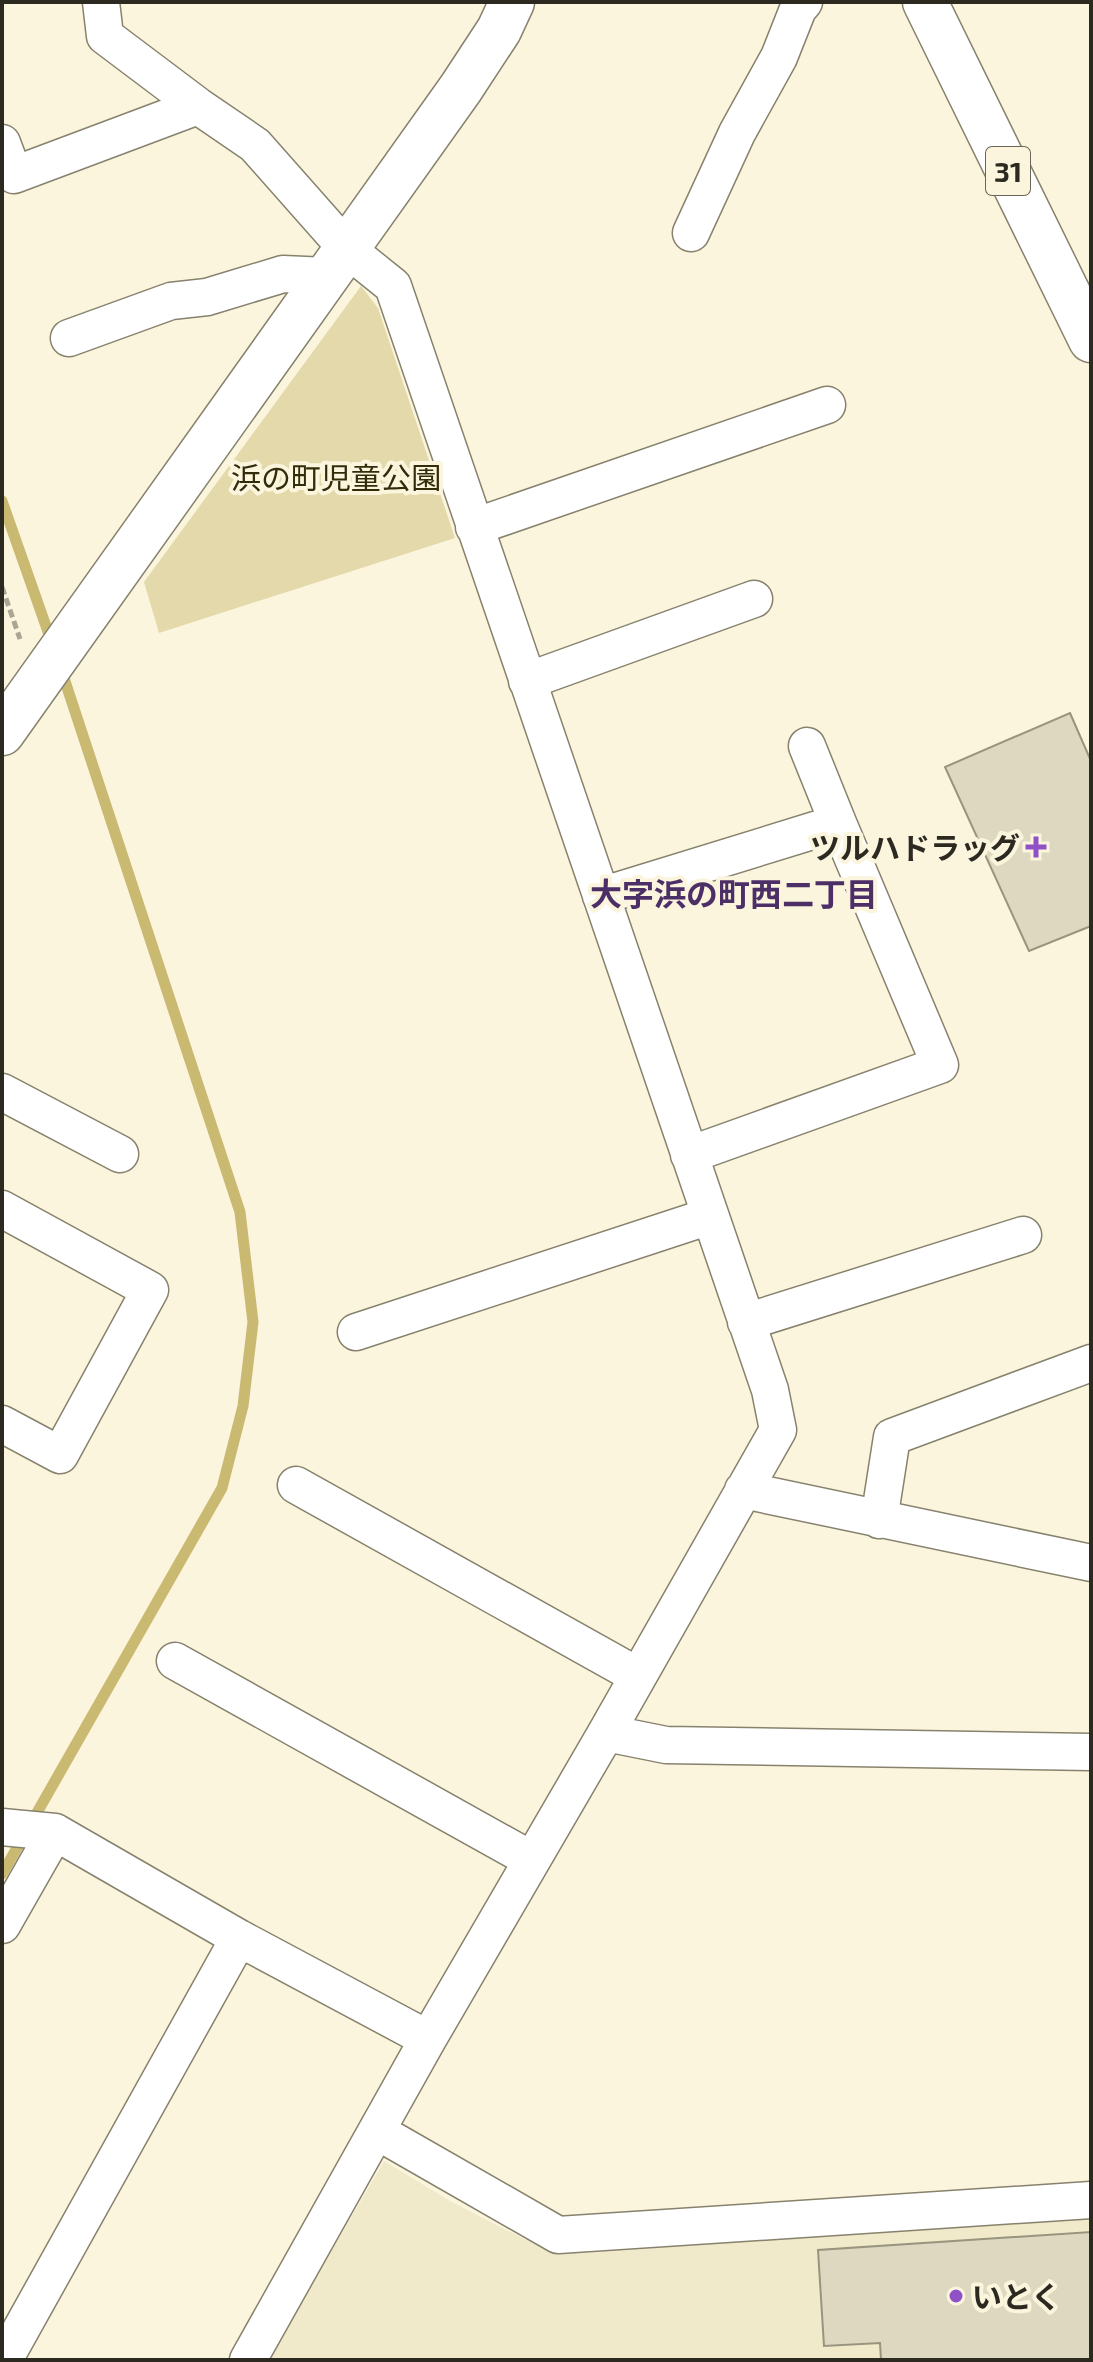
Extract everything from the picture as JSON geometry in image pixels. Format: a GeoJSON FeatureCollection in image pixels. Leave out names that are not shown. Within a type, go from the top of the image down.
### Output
{"type":"FeatureCollection","features":[{"type":"Feature","properties":{"kind":"street"},"geometry":{"type":"LineString","coordinates":[[101,2],[105,36],[255,145],[337,263],[393,286],[770,1390],[778,1430],[428,2039],[248,2360]]}},
{"type":"Feature","properties":{"kind":"street"},"geometry":{"type":"LineString","coordinates":[[2,733],[461,88],[499,30],[512,2]]}},
{"type":"Feature","properties":{"kind":"street"},"geometry":{"type":"LineString","coordinates":[[691,233],[737,133],[779,57],[798,9],[804,2]]}},
{"type":"Feature","properties":{"kind":"street","name":"31"},"geometry":{"type":"LineString","coordinates":[[925,2],[1091,340]]}},
{"type":"Feature","properties":{"kind":"street"},"geometry":{"type":"LineString","coordinates":[[2,143],[14,175],[198,106]]}},
{"type":"Feature","properties":{"kind":"street"},"geometry":{"type":"LineString","coordinates":[[69,338],[171,301],[207,297],[283,274],[337,263]]}},
{"type":"Feature","properties":{"kind":"street"},"geometry":{"type":"LineString","coordinates":[[474,527],[827,405]]}},
{"type":"Feature","properties":{"kind":"street"},"geometry":{"type":"LineString","coordinates":[[527,681],[754,599]]}},
{"type":"Feature","properties":{"kind":"street"},"geometry":{"type":"LineString","coordinates":[[689,1155],[940,1065],[807,746]]}},
{"type":"Feature","properties":{"kind":"street"},"geometry":{"type":"LineString","coordinates":[[601,896],[838,823]]}},
{"type":"Feature","properties":{"kind":"street"},"geometry":{"type":"LineString","coordinates":[[2,1092],[120,1154]]}},
{"type":"Feature","properties":{"kind":"street"},"geometry":{"type":"LineString","coordinates":[[2,1209],[150,1290],[60,1455],[2,1424]]}},
{"type":"Feature","properties":{"kind":"street"},"geometry":{"type":"LineString","coordinates":[[356,1332],[710,1216]]}},
{"type":"Feature","properties":{"kind":"street"},"geometry":{"type":"LineString","coordinates":[[746,1322],[1023,1235]]}},
{"type":"Feature","properties":{"kind":"street"},"geometry":{"type":"LineString","coordinates":[[879,1520],[892,1437],[1091,1363]]}},
{"type":"Feature","properties":{"kind":"street"},"geometry":{"type":"LineString","coordinates":[[296,1485],[638,1676]]}},
{"type":"Feature","properties":{"kind":"street"},"geometry":{"type":"LineString","coordinates":[[743,1490],[1091,1563]]}},
{"type":"Feature","properties":{"kind":"street"},"geometry":{"type":"LineString","coordinates":[[175,1661],[532,1860]]}},
{"type":"Feature","properties":{"kind":"street"},"geometry":{"type":"LineString","coordinates":[[606,1733],[666,1745],[1091,1752]]}},
{"type":"Feature","properties":{"kind":"street"},"geometry":{"type":"LineString","coordinates":[[2,1925],[26,1830],[239,1938],[428,2039]]}},
{"type":"Feature","properties":{"kind":"street"},"geometry":{"type":"LineString","coordinates":[[4,2360],[239,1938]]}},
{"type":"Feature","properties":{"kind":"street"},"geometry":{"type":"LineString","coordinates":[[394,2141],[558,2235],[1091,2200]]}},
{"type":"Feature","properties":{"kind":"shaded area"},"geometry":{"type":"Polygon","coordinates":[[[384,2161],[450,2201],[551,2253],[1091,2217],[1091,2360],[268,2360],[384,2161]]]}},
{"type":"Feature","properties":{"kind":"green space","name":"浜の町児童公園"},"geometry":{"type":"Polygon","coordinates":[[[361,286],[378,308],[455,538],[159,633],[144,582],[361,286]]]}},
{"type":"Feature","properties":{"kind":"building","name":"ツルハドラッグ"},"geometry":{"type":"Polygon","coordinates":[[[1070,713],[1091,761],[1091,926],[1029,951],[945,767],[1070,713]]]}},
{"type":"Feature","properties":{"kind":"building","name":"いとく"},"geometry":{"type":"Polygon","coordinates":[[[1091,2232],[1091,2360],[881,2360],[880,2343],[824,2346],[818,2250],[1091,2232]]]}},
{"type":"Feature","properties":{"kind":"waterway"},"geometry":{"type":"LineString","coordinates":[[2,501],[53,646]]}},
{"type":"Feature","properties":{"kind":"waterway"},"geometry":{"type":"LineString","coordinates":[[2,1874],[222,1488],[243,1406],[253,1322],[240,1212],[61,669]]}},
{"type":"Feature","properties":{"kind":"place","name":"ツルハドラッグ"},"geometry":{"type":"Point","coordinates":[1036,847]}},
{"type":"Feature","properties":{"kind":"place","name":"いとく"},"geometry":{"type":"Point","coordinates":[956,2296]}},
{"type":"Feature","properties":{"kind":"district","name":"大字浜の町西二丁目"},"geometry":{"type":"Point","coordinates":[734,893]}}]}
